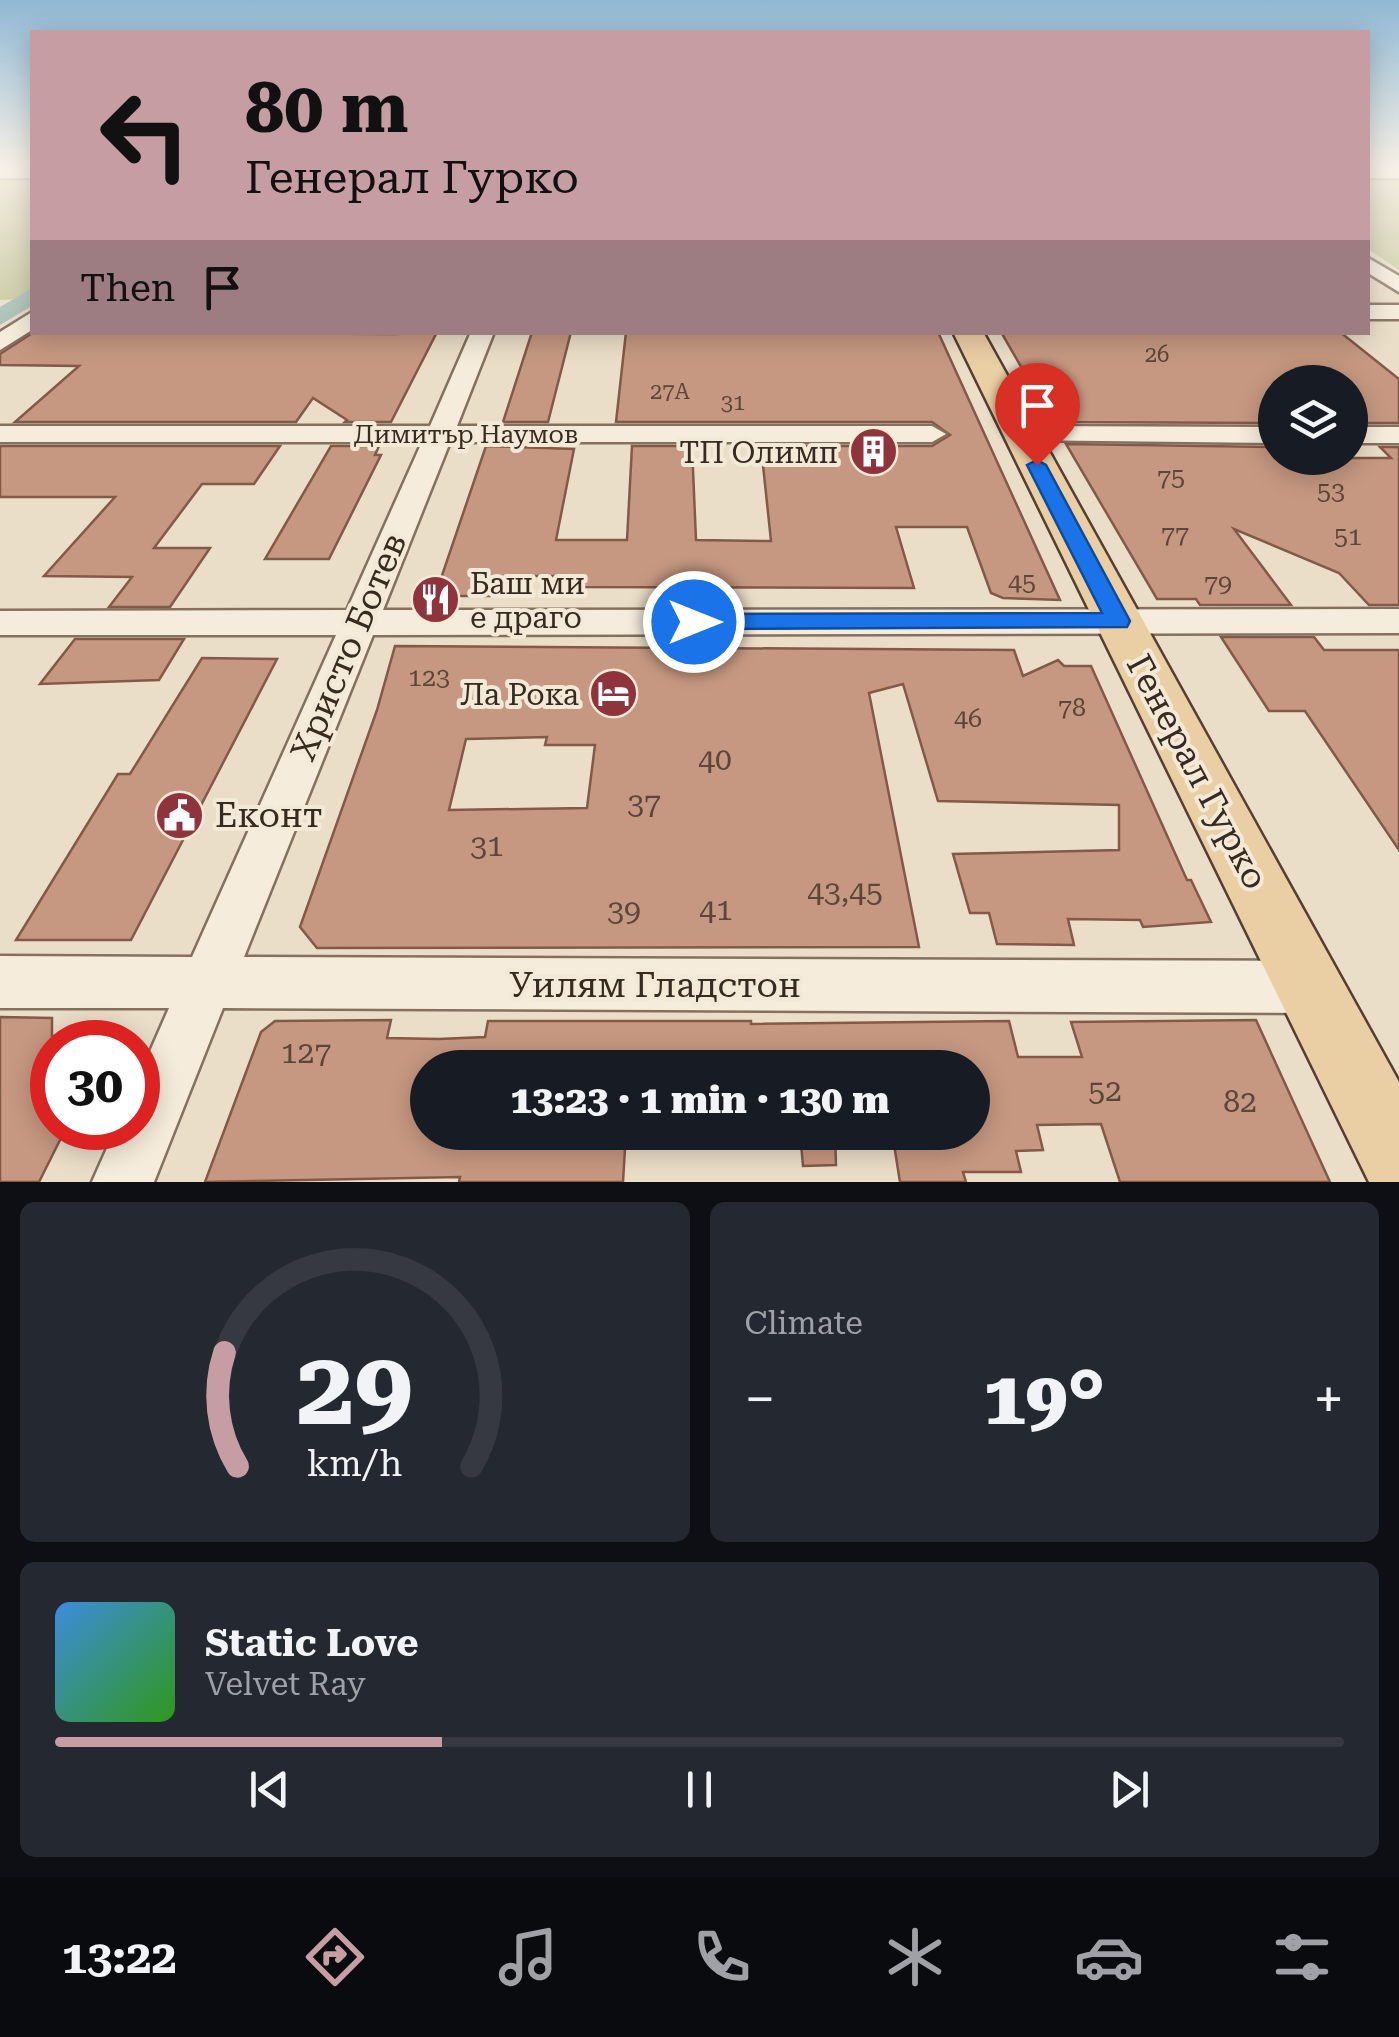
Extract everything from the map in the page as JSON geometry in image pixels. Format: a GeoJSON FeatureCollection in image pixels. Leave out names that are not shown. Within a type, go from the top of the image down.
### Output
{"type":"FeatureCollection","features":[{"type":"Feature","properties":{"kind":"main road","name":"Генерал Гурко"},"geometry":{"type":"LineString","coordinates":[[970,335],[1399,1158]]}},
{"type":"Feature","properties":{"kind":"street"},"geometry":{"type":"LineString","coordinates":[[1370,265],[1399,286]]}},
{"type":"Feature","properties":{"kind":"street"},"geometry":{"type":"LineString","coordinates":[[1370,312],[1399,312]]}},
{"type":"Feature","properties":{"kind":"street"},"geometry":{"type":"LineString","coordinates":[[0,313],[30,316]]}},
{"type":"Feature","properties":{"kind":"street"},"geometry":{"type":"LineString","coordinates":[[0,343],[30,318]]}},
{"type":"Feature","properties":{"kind":"street","name":"Христо Ботев"},"geometry":{"type":"LineString","coordinates":[[122,1182],[482,335]]}},
{"type":"Feature","properties":{"kind":"street","name":"Димитър Наумов"},"geometry":{"type":"LineString","coordinates":[[0,434],[932,434]]}},
{"type":"Feature","properties":{"kind":"street"},"geometry":{"type":"LineString","coordinates":[[1020,434],[1258,435]]}},
{"type":"Feature","properties":{"kind":"street"},"geometry":{"type":"LineString","coordinates":[[1368,435],[1399,435]]}},
{"type":"Feature","properties":{"kind":"street"},"geometry":{"type":"LineString","coordinates":[[0,622],[1399,620]]}},
{"type":"Feature","properties":{"kind":"street","name":"Уилям Гладстон"},"geometry":{"type":"LineString","coordinates":[[0,982],[1310,987]]}},
{"type":"Feature","properties":{"kind":"green space"},"geometry":{"type":"Polygon","coordinates":[[[0,222],[30,222],[30,290],[18,299],[0,300],[0,222]]]}},
{"type":"Feature","properties":{"kind":"green space"},"geometry":{"type":"Polygon","coordinates":[[[1370,222],[1399,222],[1399,270],[1370,250],[1370,222]]]}},
{"type":"Feature","properties":{"kind":"building"},"geometry":{"type":"Polygon","coordinates":[[[30,335],[435,335],[391,422],[345,422],[313,398],[296,422],[15,422],[79,366],[0,365],[0,354],[30,335]]]}},
{"type":"Feature","properties":{"kind":"building"},"geometry":{"type":"Polygon","coordinates":[[[531,335],[570,335],[548,422],[503,422],[531,335]]]}},
{"type":"Feature","properties":{"kind":"building"},"geometry":{"type":"Polygon","coordinates":[[[626,335],[939,335],[1060,600],[1003,598],[991,593],[967,527],[896,527],[914,588],[573,587],[575,576],[495,576],[490,596],[435,596],[486,446],[574,449],[556,540],[627,540],[632,446],[692,446],[696,540],[771,541],[761,446],[932,446],[950,435],[932,422],[616,422],[626,335]]]}},
{"type":"Feature","properties":{"kind":"building"},"geometry":{"type":"Polygon","coordinates":[[[1003,335],[1344,335],[1399,379],[1399,423],[1368,423],[1368,365],[1258,365],[1258,423],[1053,422],[1003,335]]]}},
{"type":"Feature","properties":{"kind":"building"},"geometry":{"type":"Polygon","coordinates":[[[1066,444],[1258,447],[1258,475],[1368,475],[1368,458],[1391,458],[1380,447],[1399,447],[1399,605],[1369,605],[1339,573],[1234,529],[1291,605],[1200,605],[1196,599],[1157,599],[1066,444]]]}},
{"type":"Feature","properties":{"kind":"building"},"geometry":{"type":"Polygon","coordinates":[[[0,446],[280,446],[254,484],[202,484],[154,548],[210,548],[170,607],[109,607],[132,577],[44,576],[115,497],[0,497],[0,446]]]}},
{"type":"Feature","properties":{"kind":"building"},"geometry":{"type":"Polygon","coordinates":[[[331,446],[379,446],[375,455],[381,455],[329,559],[265,559],[331,446]]]}},
{"type":"Feature","properties":{"kind":"building"},"geometry":{"type":"Polygon","coordinates":[[[1221,637],[1314,637],[1324,650],[1399,650],[1399,850],[1305,711],[1269,711],[1221,637]]]}},
{"type":"Feature","properties":{"kind":"building"},"geometry":{"type":"Polygon","coordinates":[[[75,639],[184,639],[159,680],[40,684],[75,639]]]}},
{"type":"Feature","properties":{"kind":"building"},"geometry":{"type":"Polygon","coordinates":[[[395,646],[1014,650],[1023,676],[1058,660],[1064,666],[1091,666],[1187,880],[1191,880],[1211,922],[1143,927],[1140,920],[1068,919],[1074,945],[997,944],[989,913],[970,913],[953,854],[1119,850],[1119,805],[938,801],[903,684],[869,693],[919,947],[317,948],[300,927],[377,710],[395,646]],[[547,737],[466,739],[449,810],[587,808],[595,745],[545,745],[547,737]]]}},
{"type":"Feature","properties":{"kind":"building"},"geometry":{"type":"Polygon","coordinates":[[[202,658],[277,659],[131,940],[16,940],[118,774],[130,774],[202,658]]]}},
{"type":"Feature","properties":{"kind":"building"},"geometry":{"type":"Polygon","coordinates":[[[0,1017],[52,1018],[30,1020],[30,1150],[55,1150],[39,1182],[0,1182],[0,1017]]]}},
{"type":"Feature","properties":{"kind":"building"},"geometry":{"type":"Polygon","coordinates":[[[391,1020],[387,1038],[439,1039],[485,1037],[488,1021],[1009,1021],[1018,1057],[1082,1057],[1071,1022],[1256,1020],[1330,1182],[1120,1182],[1101,1124],[1037,1125],[1043,1150],[1016,1151],[1021,1172],[963,1172],[966,1182],[900,1182],[895,1150],[990,1150],[990,1050],[410,1050],[410,1150],[625,1150],[623,1182],[459,1182],[460,1177],[205,1182],[261,1032],[275,1021],[391,1020]]]}},
{"type":"Feature","properties":{"kind":"building"},"geometry":{"type":"Polygon","coordinates":[[[802,1150],[836,1150],[836,1165],[803,1166],[802,1150]]]}},
{"type":"Feature","properties":{"kind":"waterway"},"geometry":{"type":"LineString","coordinates":[[0,318],[30,296]]}},
{"type":"Feature","properties":{"kind":"place","name":"ТП Олимп"},"geometry":{"type":"Point","coordinates":[873,452]}},
{"type":"Feature","properties":{"kind":"place","name":"Баш ми е драго"},"geometry":{"type":"Point","coordinates":[435,600]}},
{"type":"Feature","properties":{"kind":"place","name":"Ла Рока"},"geometry":{"type":"Point","coordinates":[614,694]}},
{"type":"Feature","properties":{"kind":"place","name":"Еконт"},"geometry":{"type":"Point","coordinates":[180,815]}},
{"type":"Feature","properties":{"kind":"route"},"geometry":{"type":"LineString","coordinates":[[694,622],[1118,621],[1037,465]]}}]}
